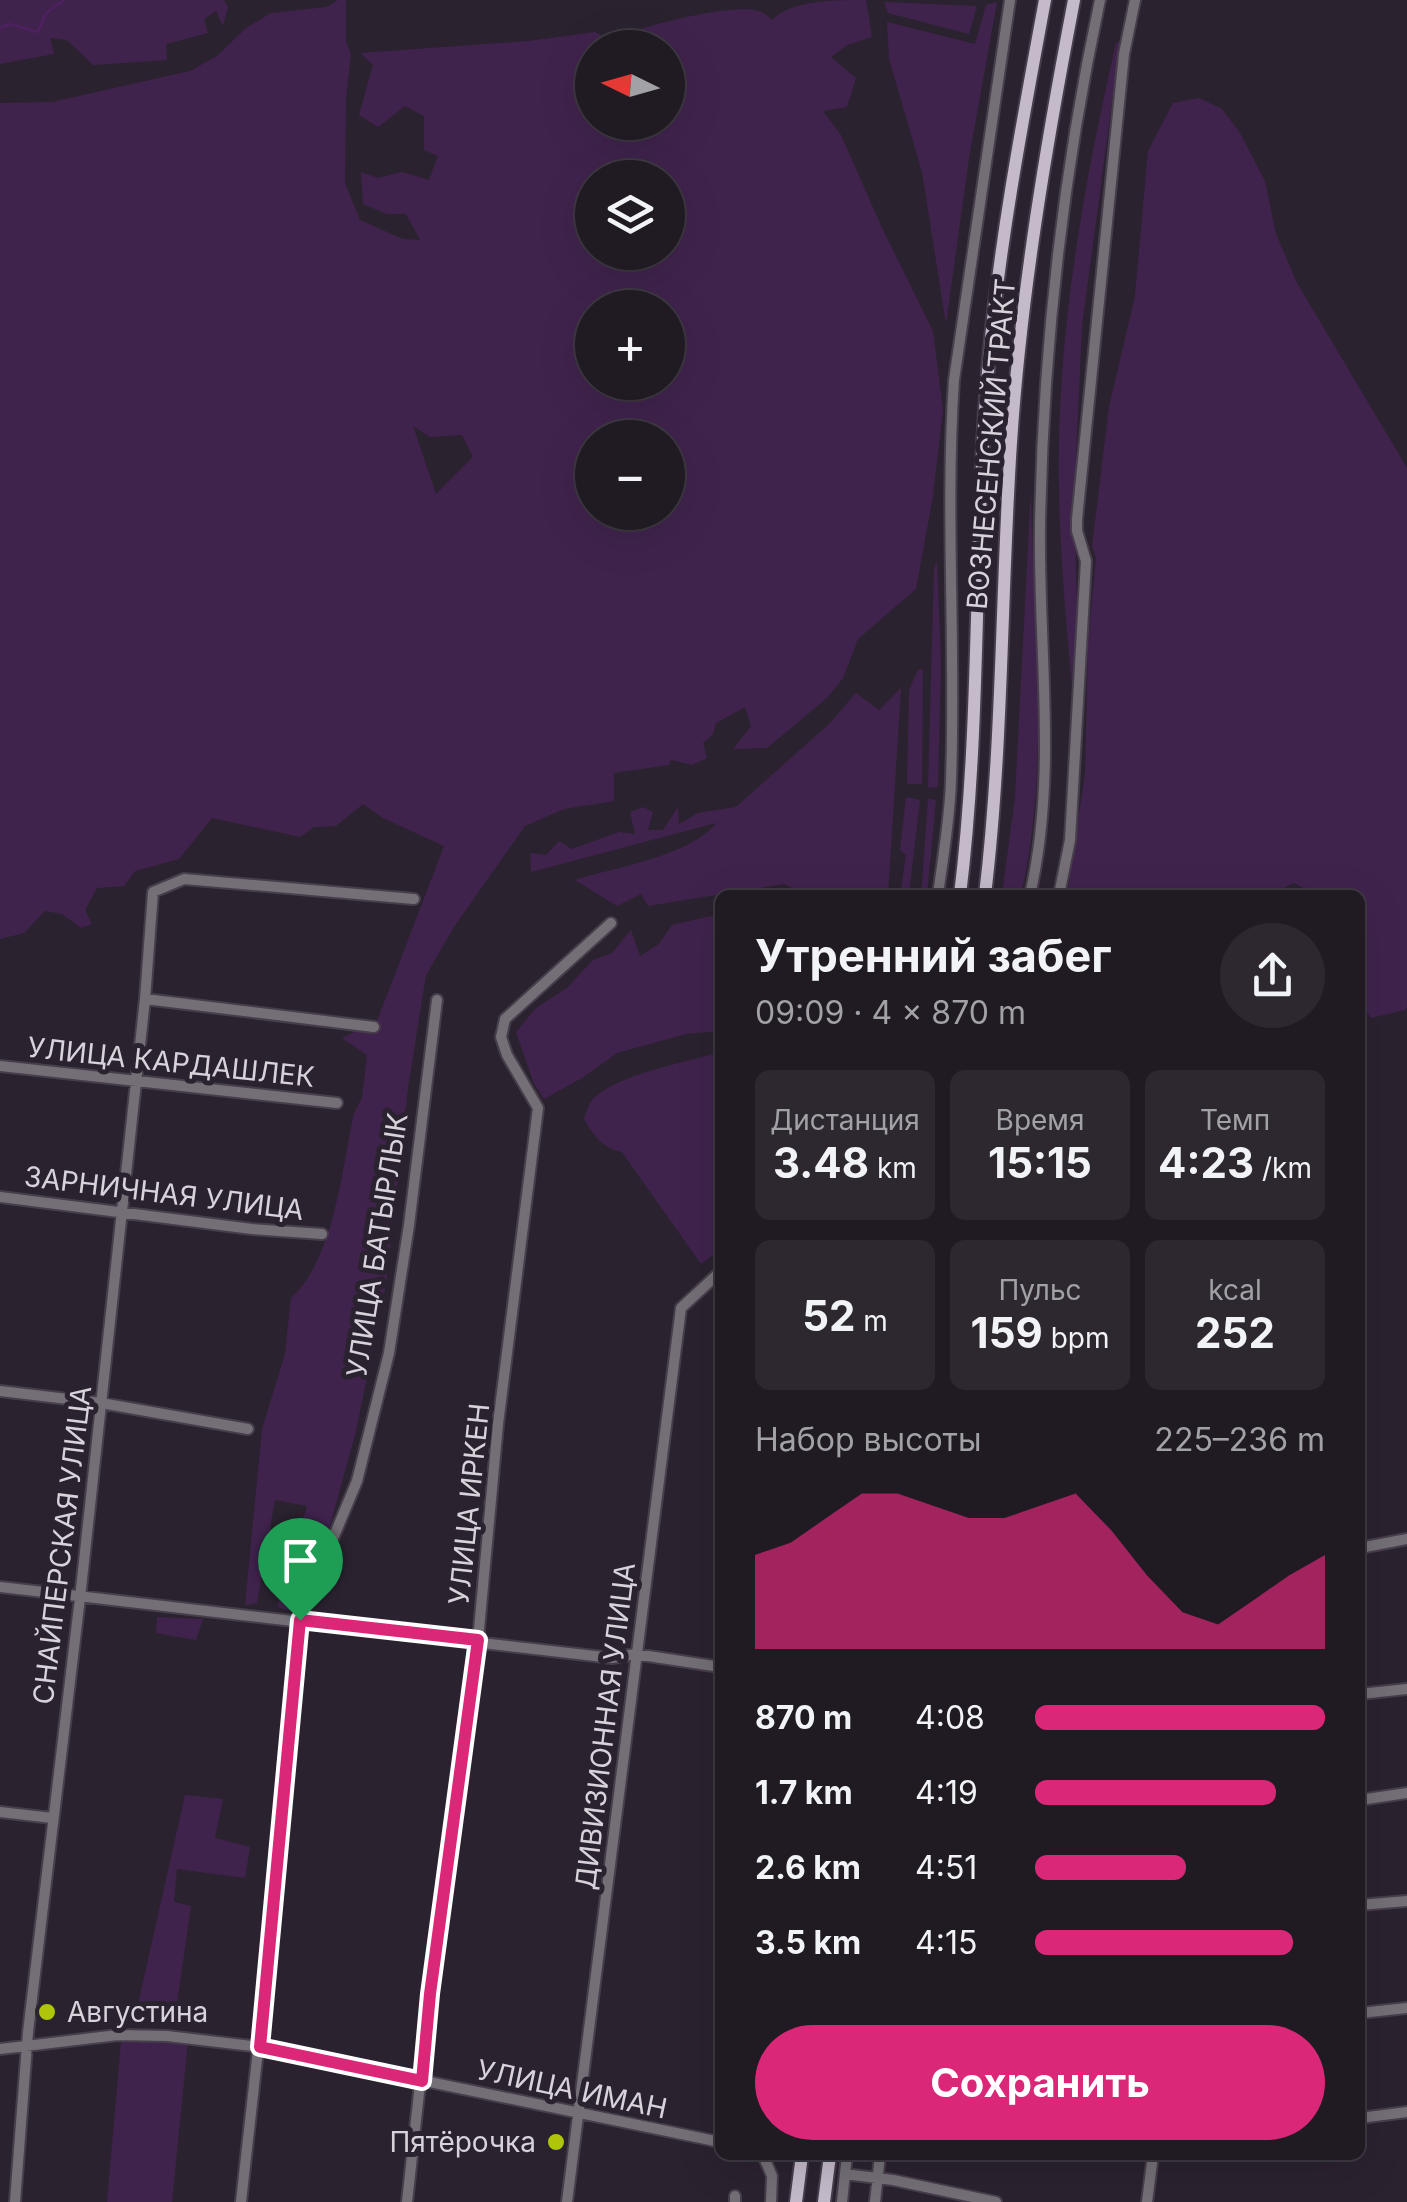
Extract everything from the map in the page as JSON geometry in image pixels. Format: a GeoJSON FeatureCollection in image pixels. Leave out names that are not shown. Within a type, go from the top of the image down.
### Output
{"type":"FeatureCollection","features":[{"type":"Feature","properties":{"kind":"main road","name":"ВОЗНЕСЕНСКИЙ ТРАКТ"},"geometry":{"type":"LineString","coordinates":[[961,890],[976,692],[989,356],[1045,0]]}},
{"type":"Feature","properties":{"kind":"main road","name":"ВОЗНЕСЕНСКИЙ ТРАКТ"},"geometry":{"type":"LineString","coordinates":[[986,890],[992,836],[1004,554],[1018,361],[1054,103],[1074,0]]}},
{"type":"Feature","properties":{"kind":"main road"},"geometry":{"type":"LineString","coordinates":[[796,2202],[801,2160]]}},
{"type":"Feature","properties":{"kind":"main road"},"geometry":{"type":"LineString","coordinates":[[824,2202],[829,2160]]}},
{"type":"Feature","properties":{"kind":"street"},"geometry":{"type":"LineString","coordinates":[[939,890],[951,786],[950,461],[954,380],[1010,0]]}},
{"type":"Feature","properties":{"kind":"street"},"geometry":{"type":"LineString","coordinates":[[1031,890],[1044,814],[1040,543],[1045,383],[1060,232],[1100,0]]}},
{"type":"Feature","properties":{"kind":"street"},"geometry":{"type":"LineString","coordinates":[[1060,890],[1070,840],[1086,561],[1077,520],[1124,54],[1134,0]]}},
{"type":"Feature","properties":{"kind":"street","name":"СНАЙПЕРСКАЯ УЛИЦА"},"geometry":{"type":"LineString","coordinates":[[16,2202],[27,2046],[80,1598],[145,1000],[153,892],[184,879],[414,899]]}},
{"type":"Feature","properties":{"kind":"street","name":"УЛИЦА ИРКЕН"},"geometry":{"type":"LineString","coordinates":[[407,2202],[430,1994],[478,1640],[498,1424],[538,1108],[501,1037],[505,1019],[611,922]]}},
{"type":"Feature","properties":{"kind":"street"},"geometry":{"type":"LineString","coordinates":[[145,1000],[374,1026]]}},
{"type":"Feature","properties":{"kind":"street","name":"УЛИЦА БАТЫРЛЫК"},"geometry":{"type":"LineString","coordinates":[[241,2202],[260,2047],[300,1620],[357,1482],[388,1353],[437,1000]]}},
{"type":"Feature","properties":{"kind":"street","name":"УЛИЦА КАРДАШЛЕК"},"geometry":{"type":"LineString","coordinates":[[0,1066],[337,1103]]}},
{"type":"Feature","properties":{"kind":"street","name":"ЗАРНИЧНАЯ УЛИЦА"},"geometry":{"type":"LineString","coordinates":[[0,1197],[322,1234]]}},
{"type":"Feature","properties":{"kind":"street","name":"ДИВИЗИОННАЯ УЛИЦА"},"geometry":{"type":"LineString","coordinates":[[567,2202],[681,1308],[715,1277]]}},
{"type":"Feature","properties":{"kind":"street"},"geometry":{"type":"LineString","coordinates":[[0,1391],[100,1403],[248,1429]]}},
{"type":"Feature","properties":{"kind":"street"},"geometry":{"type":"LineString","coordinates":[[1365,1547],[1407,1538]]}},
{"type":"Feature","properties":{"kind":"street"},"geometry":{"type":"LineString","coordinates":[[0,1587],[612,1658],[635,1654],[715,1666]]}},
{"type":"Feature","properties":{"kind":"street"},"geometry":{"type":"LineString","coordinates":[[1365,1693],[1407,1689]]}},
{"type":"Feature","properties":{"kind":"street"},"geometry":{"type":"LineString","coordinates":[[1365,1799],[1407,1793]]}},
{"type":"Feature","properties":{"kind":"street"},"geometry":{"type":"LineString","coordinates":[[0,1812],[52,1818]]}},
{"type":"Feature","properties":{"kind":"street"},"geometry":{"type":"LineString","coordinates":[[1365,1905],[1407,1902]]}},
{"type":"Feature","properties":{"kind":"street"},"geometry":{"type":"LineString","coordinates":[[1365,2012],[1407,2008]]}},
{"type":"Feature","properties":{"kind":"street","name":"УЛИЦА ИМАН"},"geometry":{"type":"LineString","coordinates":[[0,2049],[118,2035],[167,2036],[260,2047],[715,2141]]}},
{"type":"Feature","properties":{"kind":"street"},"geometry":{"type":"LineString","coordinates":[[1365,2117],[1407,2112]]}},
{"type":"Feature","properties":{"kind":"street"},"geometry":{"type":"LineString","coordinates":[[765,2160],[772,2176],[771,2202]]}},
{"type":"Feature","properties":{"kind":"street"},"geometry":{"type":"LineString","coordinates":[[842,2202],[846,2160]]}},
{"type":"Feature","properties":{"kind":"street"},"geometry":{"type":"LineString","coordinates":[[875,2202],[879,2160]]}},
{"type":"Feature","properties":{"kind":"street"},"geometry":{"type":"LineString","coordinates":[[1147,2202],[1152,2160]]}},
{"type":"Feature","properties":{"kind":"street"},"geometry":{"type":"LineString","coordinates":[[845,2174],[996,2202]]}},
{"type":"Feature","properties":{"kind":"shaded area"},"geometry":{"type":"Polygon","coordinates":[[[0,0],[224,0],[228,7],[223,26],[216,11],[204,19],[208,33],[166,44],[167,60],[93,65],[67,40],[50,38],[54,54],[0,64],[0,0]]]}},
{"type":"Feature","properties":{"kind":"shaded area"},"geometry":{"type":"Polygon","coordinates":[[[346,0],[346,42],[351,54],[345,183],[360,220],[403,239],[420,240],[406,214],[387,214],[363,204],[361,172],[378,178],[402,172],[429,180],[438,156],[424,150],[424,116],[405,106],[378,127],[359,115],[373,65],[360,53],[575,35],[575,140],[685,140],[685,30],[639,30],[728,10],[761,12],[772,20],[802,5],[866,0],[872,37],[847,45],[831,57],[856,78],[847,107],[823,111],[841,135],[933,331],[943,410],[916,589],[858,639],[843,678],[827,698],[767,748],[733,749],[751,726],[745,707],[716,723],[713,734],[703,743],[707,758],[692,765],[671,760],[669,765],[614,773],[614,801],[564,809],[525,826],[454,927],[426,975],[408,1088],[386,1284],[356,1431],[328,1533],[295,1612],[277,1607],[307,1506],[275,1500],[257,1603],[245,1605],[262,1429],[285,1354],[291,1298],[306,1281],[327,1237],[354,1113],[362,1098],[367,1055],[342,1038],[377,1021],[444,846],[383,818],[363,804],[336,826],[314,827],[300,837],[212,818],[179,859],[135,871],[124,886],[97,888],[85,910],[92,924],[81,928],[62,914],[45,911],[24,933],[0,939],[0,103],[52,102],[190,71],[217,56],[246,28],[271,13],[327,7],[346,0]],[[413,426],[436,494],[473,457],[462,435],[430,437],[413,426]]]}},
{"type":"Feature","properties":{"kind":"shaded area"},"geometry":{"type":"Polygon","coordinates":[[[884,2],[977,6],[969,34],[888,13],[884,2]]]}},
{"type":"Feature","properties":{"kind":"shaded area"},"geometry":{"type":"Polygon","coordinates":[[[997,2],[969,158],[946,324],[922,172],[889,59],[887,22],[975,44],[986,5],[997,2]]]}},
{"type":"Feature","properties":{"kind":"shaded area"},"geometry":{"type":"Polygon","coordinates":[[[1120,42],[1082,326],[1074,499],[1077,614],[1072,686],[1060,513],[1062,376],[1083,208],[1116,43],[1120,42]]]}},
{"type":"Feature","properties":{"kind":"shaded area"},"geometry":{"type":"Polygon","coordinates":[[[1199,98],[1222,109],[1240,133],[1265,181],[1276,234],[1297,283],[1407,468],[1405,1010],[1371,1018],[1365,1010],[1365,890],[1307,890],[1294,883],[1280,890],[1068,890],[1085,774],[1088,644],[1096,558],[1092,546],[1109,407],[1135,296],[1148,151],[1173,103],[1199,98]]]}},
{"type":"Feature","properties":{"kind":"shaded area"},"geometry":{"type":"Polygon","coordinates":[[[1031,489],[1038,694],[1036,796],[1022,890],[1003,890],[1015,797],[1031,489]]]}},
{"type":"Feature","properties":{"kind":"shaded area"},"geometry":{"type":"Polygon","coordinates":[[[937,561],[941,662],[938,787],[928,788],[934,568],[937,561]]]}},
{"type":"Feature","properties":{"kind":"shaded area"},"geometry":{"type":"Polygon","coordinates":[[[923,669],[922,784],[907,784],[909,690],[918,670],[923,669]]]}},
{"type":"Feature","properties":{"kind":"shaded area"},"geometry":{"type":"Polygon","coordinates":[[[901,688],[888,890],[797,890],[784,884],[715,890],[715,895],[648,906],[641,894],[617,906],[575,880],[671,852],[689,844],[716,823],[531,872],[530,853],[546,855],[559,841],[572,849],[619,832],[635,834],[630,812],[643,807],[653,812],[648,830],[663,830],[678,807],[679,824],[698,813],[736,807],[829,724],[856,693],[879,710],[901,688]]]}},
{"type":"Feature","properties":{"kind":"shaded area"},"geometry":{"type":"Polygon","coordinates":[[[906,797],[920,800],[910,890],[901,890],[906,855],[900,850],[906,797]]]}},
{"type":"Feature","properties":{"kind":"shaded area"},"geometry":{"type":"Polygon","coordinates":[[[928,799],[936,800],[927,890],[921,890],[928,799]]]}},
{"type":"Feature","properties":{"kind":"shaded area"},"geometry":{"type":"Polygon","coordinates":[[[711,916],[715,919],[715,1031],[686,1034],[617,1053],[544,1099],[534,1084],[516,1032],[536,1008],[567,988],[593,960],[612,953],[631,930],[640,956],[659,944],[672,925],[711,916]]]}},
{"type":"Feature","properties":{"kind":"shaded area"},"geometry":{"type":"Polygon","coordinates":[[[715,1053],[715,1254],[701,1264],[622,1152],[599,1140],[584,1119],[594,1098],[606,1089],[654,1070],[715,1053]]]}},
{"type":"Feature","properties":{"kind":"shaded area"},"geometry":{"type":"Polygon","coordinates":[[[157,1617],[203,1619],[196,1640],[156,1633],[157,1617]]]}},
{"type":"Feature","properties":{"kind":"shaded area"},"geometry":{"type":"Polygon","coordinates":[[[185,1795],[223,1799],[215,1838],[250,1847],[245,1878],[177,1869],[174,1902],[191,1906],[174,2024],[134,2022],[185,1795]]]}},
{"type":"Feature","properties":{"kind":"shaded area"},"geometry":{"type":"Polygon","coordinates":[[[137,2038],[188,2041],[172,2202],[107,2202],[121,2042],[137,2038]]]}},
{"type":"Feature","properties":{"kind":"waterway"},"geometry":{"type":"LineString","coordinates":[[0,28],[9,24],[38,32],[46,13],[64,0]]}},
{"type":"Feature","properties":{"kind":"place","name":"Августина"},"geometry":{"type":"Point","coordinates":[47,2012]}},
{"type":"Feature","properties":{"kind":"place","name":"Пятёрочка"},"geometry":{"type":"Point","coordinates":[556,2142]}},
{"type":"Feature","properties":{"kind":"route"},"geometry":{"type":"LineString","coordinates":[[300,1620],[478,1640],[430,1994],[422,2081],[260,2047],[278,1870],[282,1776],[300,1620]]}}]}
